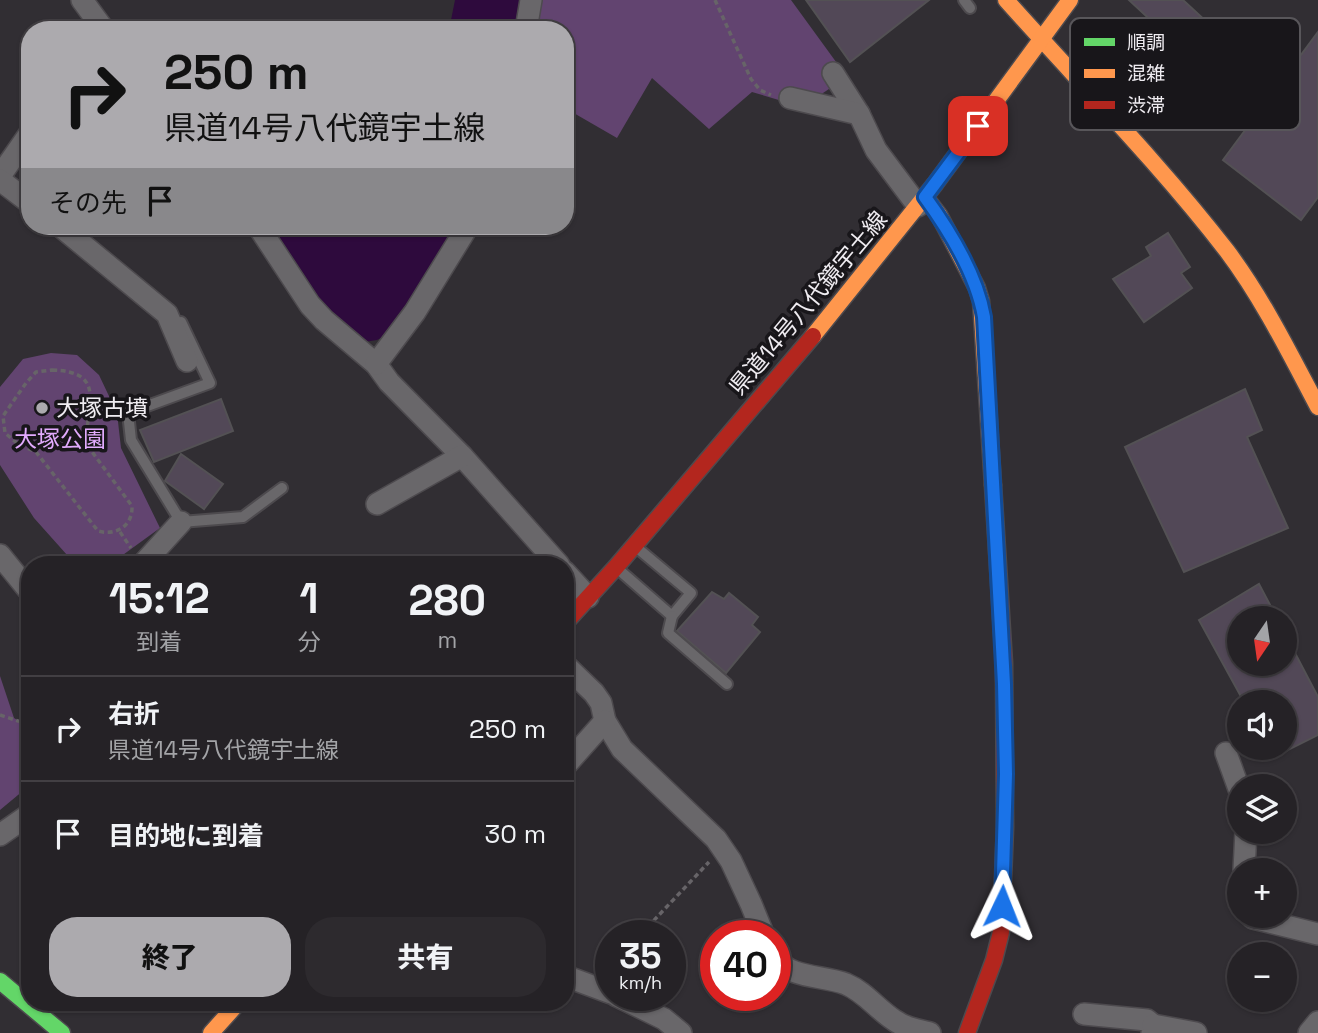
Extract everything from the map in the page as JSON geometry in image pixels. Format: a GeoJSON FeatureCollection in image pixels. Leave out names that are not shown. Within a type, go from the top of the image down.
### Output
{"type":"FeatureCollection","features":[{"type":"Feature","properties":{"kind":"street"},"geometry":{"type":"LineString","coordinates":[[528,21],[531,0]]}},
{"type":"Feature","properties":{"kind":"street"},"geometry":{"type":"LineString","coordinates":[[1006,0],[1070,71]]}},
{"type":"Feature","properties":{"kind":"street","name":"県道14号八代鏡宇土線"},"geometry":{"type":"LineString","coordinates":[[574,612],[616,567],[828,318],[921,201],[1070,0]]}},
{"type":"Feature","properties":{"kind":"street"},"geometry":{"type":"LineString","coordinates":[[833,73],[859,114],[876,150],[921,201],[939,215],[977,288],[981,301],[999,560],[1006,747],[1001,932],[967,1033]]}},
{"type":"Feature","properties":{"kind":"street"},"geometry":{"type":"LineString","coordinates":[[790,98],[859,114]]}},
{"type":"Feature","properties":{"kind":"street"},"geometry":{"type":"LineString","coordinates":[[1123,130],[1228,253],[1272,321],[1318,407]]}},
{"type":"Feature","properties":{"kind":"street"},"geometry":{"type":"LineString","coordinates":[[21,146],[0,178],[21,196]]}},
{"type":"Feature","properties":{"kind":"street"},"geometry":{"type":"LineString","coordinates":[[71,235],[167,314],[187,361]]}},
{"type":"Feature","properties":{"kind":"street"},"geometry":{"type":"LineString","coordinates":[[264,235],[317,312],[337,333],[376,364],[389,382],[462,456],[551,556]]}},
{"type":"Feature","properties":{"kind":"street"},"geometry":{"type":"LineString","coordinates":[[376,364],[415,312],[462,235]]}},
{"type":"Feature","properties":{"kind":"street"},"geometry":{"type":"LineString","coordinates":[[377,504],[462,456]]}},
{"type":"Feature","properties":{"kind":"street"},"geometry":{"type":"LineString","coordinates":[[150,556],[181,522]]}},
{"type":"Feature","properties":{"kind":"street"},"geometry":{"type":"LineString","coordinates":[[0,555],[21,581]]}},
{"type":"Feature","properties":{"kind":"street"},"geometry":{"type":"LineString","coordinates":[[574,582],[587,597]]}},
{"type":"Feature","properties":{"kind":"street"},"geometry":{"type":"LineString","coordinates":[[574,674],[601,703],[605,721],[622,749],[716,839],[758,920]]}},
{"type":"Feature","properties":{"kind":"street"},"geometry":{"type":"LineString","coordinates":[[574,756],[605,721]]}},
{"type":"Feature","properties":{"kind":"street"},"geometry":{"type":"LineString","coordinates":[[1226,753],[1234,774]]}},
{"type":"Feature","properties":{"kind":"street"},"geometry":{"type":"LineString","coordinates":[[0,835],[21,820]]}},
{"type":"Feature","properties":{"kind":"street"},"geometry":{"type":"LineString","coordinates":[[1293,928],[1318,934]]}},
{"type":"Feature","properties":{"kind":"street"},"geometry":{"type":"LineString","coordinates":[[791,970],[854,987],[892,1019],[908,1028],[930,1033]]}},
{"type":"Feature","properties":{"kind":"street"},"geometry":{"type":"LineString","coordinates":[[574,979],[595,987]]}},
{"type":"Feature","properties":{"kind":"street"},"geometry":{"type":"LineString","coordinates":[[0,981],[21,997]]}},
{"type":"Feature","properties":{"kind":"street"},"geometry":{"type":"LineString","coordinates":[[38,1011],[62,1033]]}},
{"type":"Feature","properties":{"kind":"street"},"geometry":{"type":"LineString","coordinates":[[211,1033],[231,1011]]}},
{"type":"Feature","properties":{"kind":"street"},"geometry":{"type":"LineString","coordinates":[[648,1011],[664,1019],[681,1033]]}},
{"type":"Feature","properties":{"kind":"street"},"geometry":{"type":"LineString","coordinates":[[1084,1014],[1147,1020],[1153,1029],[1196,1033]]}},
{"type":"Feature","properties":{"kind":"street"},"geometry":{"type":"LineString","coordinates":[[1308,1033],[1318,1022]]}},
{"type":"Feature","properties":{"kind":"lane"},"geometry":{"type":"LineString","coordinates":[[181,322],[210,383],[128,413],[131,440],[181,522],[243,517],[282,488]]}},
{"type":"Feature","properties":{"kind":"lane"},"geometry":{"type":"LineString","coordinates":[[634,546],[691,593],[672,617],[668,633],[727,684]]}},
{"type":"Feature","properties":{"kind":"lane"},"geometry":{"type":"LineString","coordinates":[[616,567],[672,617]]}},
{"type":"Feature","properties":{"kind":"path"},"geometry":{"type":"LineString","coordinates":[[715,0],[751,79],[760,90],[768,94],[790,98]]}},
{"type":"Feature","properties":{"kind":"path"},"geometry":{"type":"LineString","coordinates":[[70,371],[86,380],[92,392],[88,445],[132,506],[133,513],[119,531],[107,534],[97,531],[36,452],[18,444],[5,433],[3,416],[36,372],[70,371]]}},
{"type":"Feature","properties":{"kind":"path"},"geometry":{"type":"LineString","coordinates":[[0,715],[21,722]]}},
{"type":"Feature","properties":{"kind":"path"},"geometry":{"type":"LineString","coordinates":[[654,920],[722,848]]}},
{"type":"Feature","properties":{"kind":"green space"},"geometry":{"type":"Polygon","coordinates":[[[537,0],[791,0],[847,77],[802,107],[752,92],[709,129],[652,78],[617,138],[574,113],[574,21],[534,21],[537,0]]]}},
{"type":"Feature","properties":{"kind":"green space","name":"大塚公園"},"geometry":{"type":"Polygon","coordinates":[[[51,353],[77,355],[99,375],[117,413],[121,448],[160,528],[121,556],[68,556],[34,518],[0,465],[0,387],[23,359],[51,353]]]}},
{"type":"Feature","properties":{"kind":"green space"},"geometry":{"type":"Polygon","coordinates":[[[0,676],[14,718],[21,722],[21,792],[0,810],[0,676]]]}},
{"type":"Feature","properties":{"kind":"shaded area"},"geometry":{"type":"Polygon","coordinates":[[[455,0],[522,0],[518,21],[451,21],[455,0]]]}},
{"type":"Feature","properties":{"kind":"shaded area"},"geometry":{"type":"Polygon","coordinates":[[[275,235],[452,235],[390,333],[377,340],[364,342],[321,308],[275,235]]]}},
{"type":"Feature","properties":{"kind":"building"},"geometry":{"type":"Polygon","coordinates":[[[806,0],[929,0],[850,62],[806,0]]]}},
{"type":"Feature","properties":{"kind":"building"},"geometry":{"type":"Polygon","coordinates":[[[1129,0],[1183,0],[1203,18],[1148,18],[1129,0]]]}},
{"type":"Feature","properties":{"kind":"building"},"geometry":{"type":"Polygon","coordinates":[[[1318,32],[1318,197],[1301,220],[1223,160],[1245,130],[1300,130],[1300,56],[1318,32]]]}},
{"type":"Feature","properties":{"kind":"building"},"geometry":{"type":"Polygon","coordinates":[[[1168,233],[1190,267],[1181,273],[1192,288],[1144,322],[1113,279],[1151,256],[1146,247],[1168,233]]]}},
{"type":"Feature","properties":{"kind":"building"},"geometry":{"type":"Polygon","coordinates":[[[1245,389],[1262,430],[1247,437],[1288,528],[1184,572],[1125,447],[1245,389]]]}},
{"type":"Feature","properties":{"kind":"building"},"geometry":{"type":"Polygon","coordinates":[[[221,399],[233,431],[154,462],[140,430],[221,399]]]}},
{"type":"Feature","properties":{"kind":"building"},"geometry":{"type":"Polygon","coordinates":[[[181,454],[223,484],[204,509],[165,481],[181,454]]]}},
{"type":"Feature","properties":{"kind":"building"},"geometry":{"type":"Polygon","coordinates":[[[1259,584],[1271,606],[1227,606],[1227,671],[1199,620],[1259,584]]]}},
{"type":"Feature","properties":{"kind":"building"},"geometry":{"type":"Polygon","coordinates":[[[712,592],[724,599],[729,593],[758,617],[752,625],[760,632],[726,673],[677,631],[712,592]]]}},
{"type":"Feature","properties":{"kind":"building"},"geometry":{"type":"Polygon","coordinates":[[[1297,657],[1318,697],[1318,735],[1297,746],[1297,690],[1237,690],[1230,676],[1297,676],[1297,657]]]}},
{"type":"Feature","properties":{"kind":"traffic: fast"},"geometry":{"type":"LineString","coordinates":[[0,981],[21,999]]}},
{"type":"Feature","properties":{"kind":"traffic: fast"},"geometry":{"type":"LineString","coordinates":[[36,1011],[62,1033]]}},
{"type":"Feature","properties":{"kind":"traffic: slow"},"geometry":{"type":"LineString","coordinates":[[1006,0],[1070,70]]}},
{"type":"Feature","properties":{"kind":"traffic: slow"},"geometry":{"type":"LineString","coordinates":[[813,336],[935,184],[1070,0]]}},
{"type":"Feature","properties":{"kind":"traffic: slow"},"geometry":{"type":"LineString","coordinates":[[1124,130],[1201,218],[1240,269],[1264,307],[1318,407]]}},
{"type":"Feature","properties":{"kind":"traffic: slow"},"geometry":{"type":"LineString","coordinates":[[925,197],[939,215],[977,288],[981,301],[993,485]]}},
{"type":"Feature","properties":{"kind":"traffic: slow"},"geometry":{"type":"LineString","coordinates":[[211,1033],[231,1011]]}},
{"type":"Feature","properties":{"kind":"traffic: jam"},"geometry":{"type":"LineString","coordinates":[[574,613],[813,336]]}},
{"type":"Feature","properties":{"kind":"traffic: jam"},"geometry":{"type":"LineString","coordinates":[[967,1033],[994,960],[1001,932],[1005,827],[1004,663],[993,485]]}},
{"type":"Feature","properties":{"kind":"place","name":"大塚古墳"},"geometry":{"type":"Point","coordinates":[42,408]}},
{"type":"Feature","properties":{"kind":"route"},"geometry":{"type":"LineString","coordinates":[[978,126],[925,197],[939,215],[977,288],[984,317],[998,547],[1006,747],[1002,906]]}}]}
